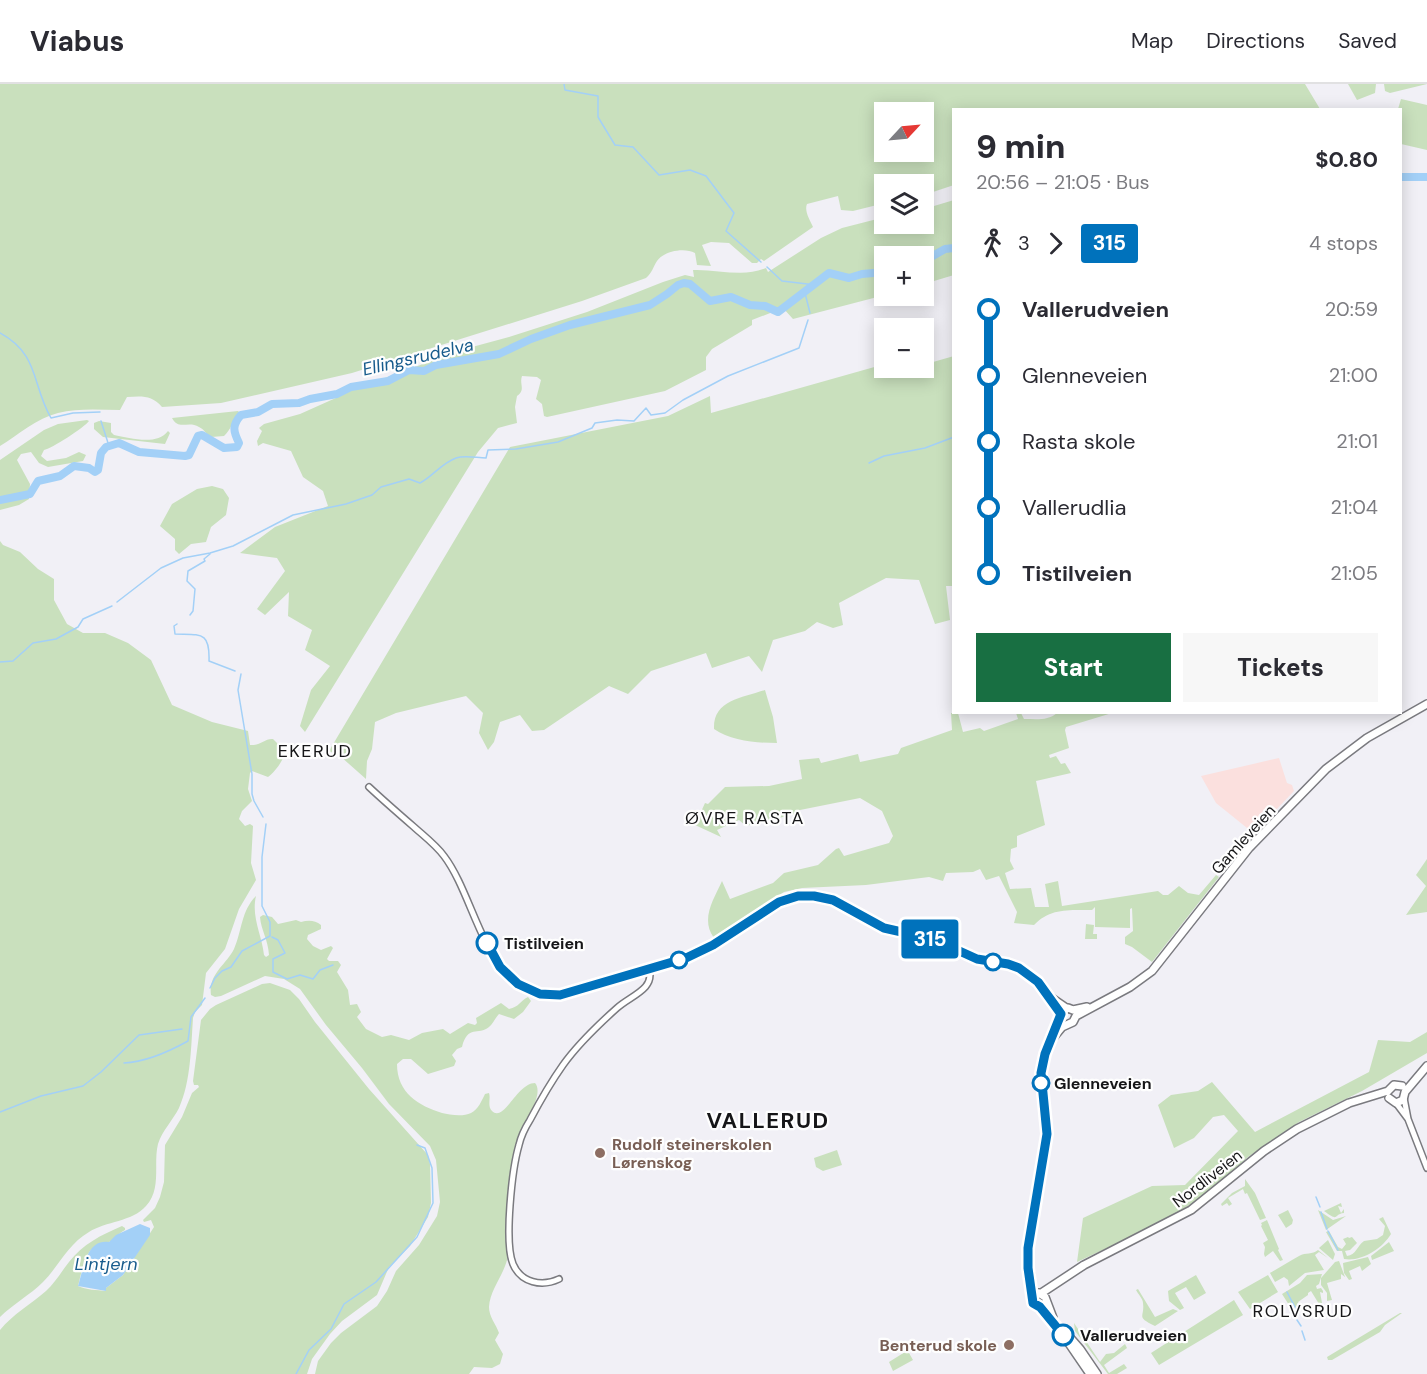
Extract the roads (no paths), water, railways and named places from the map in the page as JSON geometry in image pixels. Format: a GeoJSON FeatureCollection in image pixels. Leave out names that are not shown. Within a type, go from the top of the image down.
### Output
{"type":"FeatureCollection","features":[{"type":"Feature","properties":{"kind":"main road","name":"Gamleveien"},"geometry":{"type":"LineString","coordinates":[[1097,1374],[1077,1345],[1054,1320],[1030,1276],[1028,1248],[1047,1139],[1041,1073],[1061,1015],[1093,1006],[1130,987],[1156,966],[1249,848],[1326,769],[1367,738],[1427,704]]}},
{"type":"Feature","properties":{"kind":"main road","name":"Gamleveien"},"geometry":{"type":"LineString","coordinates":[[1052,1039],[1068,1023],[1073,1022],[1072,1012]]}},
{"type":"Feature","properties":{"kind":"main road"},"geometry":{"type":"LineString","coordinates":[[1061,1015],[1068,1023]]}},
{"type":"Feature","properties":{"kind":"main road"},"geometry":{"type":"LineString","coordinates":[[1391,1097],[1404,1092],[1427,1066]]}},
{"type":"Feature","properties":{"kind":"main road"},"geometry":{"type":"LineString","coordinates":[[1391,1097],[1394,1085],[1404,1092]]}},
{"type":"Feature","properties":{"kind":"main road","name":"Nordliveien"},"geometry":{"type":"LineString","coordinates":[[1041,1299],[1059,1282],[1084,1265],[1191,1210],[1264,1151],[1297,1129],[1341,1107],[1372,1096],[1391,1097]]}},
{"type":"Feature","properties":{"kind":"main road","name":"Gamleveien"},"geometry":{"type":"LineString","coordinates":[[1041,1299],[1090,1374]]}},
{"type":"Feature","properties":{"kind":"street"},"geometry":{"type":"LineString","coordinates":[[369,788],[443,854],[497,962],[518,984],[540,994],[560,995],[686,958],[703,950],[783,900],[798,896],[814,896],[833,900],[884,928],[933,939],[977,959],[1015,966],[1034,978],[1049,995],[1061,1015]]}},
{"type":"Feature","properties":{"kind":"street"},"geometry":{"type":"LineString","coordinates":[[559,1280],[546,1284],[530,1281],[520,1274],[512,1260],[511,1194],[519,1144],[528,1123],[564,1064],[603,1021],[625,1001],[648,985],[651,980],[649,970]]}},
{"type":"Feature","properties":{"kind":"street"},"geometry":{"type":"LineString","coordinates":[[1049,995],[1072,1012]]}},
{"type":"Feature","properties":{"kind":"street"},"geometry":{"type":"LineString","coordinates":[[1404,1092],[1408,1119],[1427,1168]]}},
{"type":"Feature","properties":{"kind":"street"},"geometry":{"type":"LineString","coordinates":[[1391,1097],[1408,1119]]}},
{"type":"Feature","properties":{"kind":"water","name":"Lintjern"},"geometry":{"type":"Polygon","coordinates":[[[140,1224],[150,1228],[150,1235],[123,1275],[106,1288],[106,1291],[78,1286],[84,1264],[90,1250],[95,1245],[109,1242],[116,1235],[140,1224]]]}},
{"type":"Feature","properties":{"kind":"waterway"},"geometry":{"type":"LineString","coordinates":[[564,84],[565,90],[598,96],[598,117],[615,145],[633,147],[659,175],[690,170],[706,176],[734,213],[726,231],[761,262]]}},
{"type":"Feature","properties":{"kind":"waterway","name":"Ellingsrudelva"},"geometry":{"type":"LineString","coordinates":[[1402,177],[1427,177]]}},
{"type":"Feature","properties":{"kind":"waterway","name":"Ellingsrudelva"},"geometry":{"type":"LineString","coordinates":[[934,255],[945,249],[952,248]]}},
{"type":"Feature","properties":{"kind":"waterway"},"geometry":{"type":"LineString","coordinates":[[767,267],[782,281],[816,285]]}},
{"type":"Feature","properties":{"kind":"waterway","name":"Ellingsrudelva"},"geometry":{"type":"LineString","coordinates":[[0,500],[30,494],[38,481],[60,476],[74,466],[89,468],[95,472],[98,470],[101,453],[106,447],[119,443],[139,452],[185,456],[189,455],[198,436],[202,435],[224,448],[237,447],[239,443],[234,428],[241,415],[258,412],[272,404],[299,403],[337,394],[351,387],[388,381],[409,370],[424,371],[436,365],[499,354],[570,325],[650,305],[684,283],[690,284],[710,301],[731,297],[750,305],[765,306],[778,312],[829,273],[849,278],[874,273]]}},
{"type":"Feature","properties":{"kind":"waterway"},"geometry":{"type":"LineString","coordinates":[[805,293],[810,313]]}},
{"type":"Feature","properties":{"kind":"waterway"},"geometry":{"type":"LineString","coordinates":[[117,602],[161,568],[183,558],[233,546],[293,515],[346,504],[372,495],[381,487],[409,479],[420,483],[456,458],[486,458],[488,450],[516,449],[558,442],[592,428],[595,423],[617,420],[634,421],[646,408],[651,415],[665,413],[683,400],[728,376],[799,348],[808,320]]}},
{"type":"Feature","properties":{"kind":"waterway"},"geometry":{"type":"LineString","coordinates":[[0,333],[13,342],[28,360],[51,418],[73,413],[100,412]]}},
{"type":"Feature","properties":{"kind":"waterway"},"geometry":{"type":"LineString","coordinates":[[101,421],[109,446]]}},
{"type":"Feature","properties":{"kind":"waterway"},"geometry":{"type":"LineString","coordinates":[[869,463],[884,456],[925,448],[952,438]]}},
{"type":"Feature","properties":{"kind":"waterway"},"geometry":{"type":"LineString","coordinates":[[190,615],[193,611],[195,589],[187,581],[188,571],[205,561],[204,559],[210,554]]}},
{"type":"Feature","properties":{"kind":"waterway"},"geometry":{"type":"LineString","coordinates":[[0,662],[13,661],[33,643],[56,639],[78,627],[83,619],[112,606]]}},
{"type":"Feature","properties":{"kind":"waterway"},"geometry":{"type":"LineString","coordinates":[[177,624],[174,626],[175,634],[202,637],[208,644],[209,661],[235,671]]}},
{"type":"Feature","properties":{"kind":"waterway"},"geometry":{"type":"LineString","coordinates":[[241,674],[238,690],[252,774],[252,794],[263,817]]}},
{"type":"Feature","properties":{"kind":"waterway"},"geometry":{"type":"LineString","coordinates":[[210,988],[215,978],[222,971],[231,967],[242,951],[270,936],[270,922],[262,906],[262,857],[266,824]]}},
{"type":"Feature","properties":{"kind":"waterway"},"geometry":{"type":"LineString","coordinates":[[272,937],[278,940],[285,953],[273,959],[273,972],[287,979],[300,975],[313,979],[320,970],[333,965]]}},
{"type":"Feature","properties":{"kind":"waterway"},"geometry":{"type":"LineString","coordinates":[[124,1063],[140,1061],[188,1041],[191,1017],[205,998]]}},
{"type":"Feature","properties":{"kind":"waterway"},"geometry":{"type":"LineString","coordinates":[[0,1112],[41,1096],[83,1086],[139,1035],[182,1029]]}},
{"type":"Feature","properties":{"kind":"waterway"},"geometry":{"type":"LineString","coordinates":[[296,1374],[309,1350],[331,1329],[344,1304],[376,1282],[417,1237],[433,1203],[432,1168],[425,1148],[417,1145]]}},
{"type":"Feature","properties":{"kind":"waterway"},"geometry":{"type":"LineString","coordinates":[[1316,1197],[1320,1207]]}},
{"type":"Feature","properties":{"kind":"waterway"},"geometry":{"type":"LineString","coordinates":[[1321,1212],[1327,1229]]}},
{"type":"Feature","properties":{"kind":"waterway"},"geometry":{"type":"LineString","coordinates":[[1328,1231],[1338,1250]]}},
{"type":"Feature","properties":{"kind":"waterway"},"geometry":{"type":"LineString","coordinates":[[1287,1292],[1297,1311]]}},
{"type":"Feature","properties":{"kind":"waterway"},"geometry":{"type":"LineString","coordinates":[[1297,1320],[1301,1326]]}},
{"type":"Feature","properties":{"kind":"waterway"},"geometry":{"type":"LineString","coordinates":[[1302,1331],[1305,1340]]}},
{"type":"Feature","properties":{"kind":"place","name":"Tistilveien"},"geometry":{"type":"Point","coordinates":[487,943]}},
{"type":"Feature","properties":{"kind":"place","name":"Glenneveien"},"geometry":{"type":"Point","coordinates":[1041,1083]}},
{"type":"Feature","properties":{"kind":"place","name":"Rudolf steinerskolen Lørenskog"},"geometry":{"type":"Point","coordinates":[600,1153]}},
{"type":"Feature","properties":{"kind":"place","name":"Vallerudveien"},"geometry":{"type":"Point","coordinates":[1063,1335]}},
{"type":"Feature","properties":{"kind":"place","name":"Benterud skole"},"geometry":{"type":"Point","coordinates":[1009,1345]}},
{"type":"Feature","properties":{"kind":"district","name":"EKERUD"},"geometry":{"type":"Point","coordinates":[315,751]}},
{"type":"Feature","properties":{"kind":"district","name":"ØVRE RASTA"},"geometry":{"type":"Point","coordinates":[745,818]}},
{"type":"Feature","properties":{"kind":"district","name":"VALLERUD"},"geometry":{"type":"Point","coordinates":[768,1120]}},
{"type":"Feature","properties":{"kind":"district","name":"ROLVSRUD"},"geometry":{"type":"Point","coordinates":[1303,1311]}}]}
